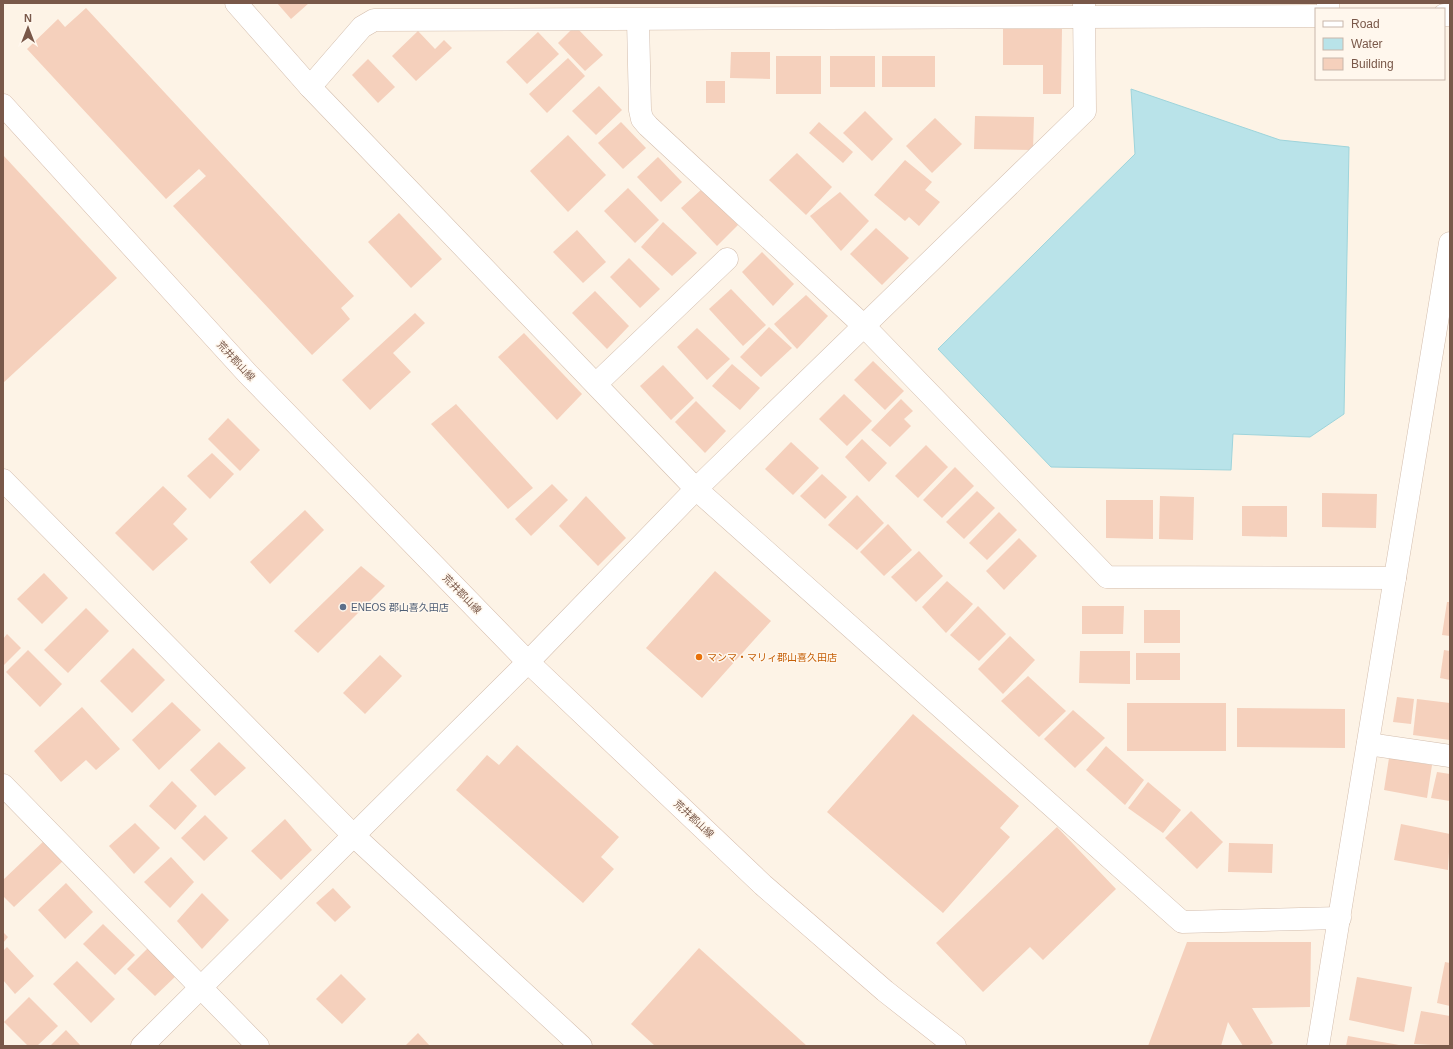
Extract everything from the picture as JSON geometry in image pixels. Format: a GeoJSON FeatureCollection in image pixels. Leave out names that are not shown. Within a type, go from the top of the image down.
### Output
{"type":"FeatureCollection","features":[{"type":"Feature","properties":{"kind":"street"},"geometry":{"type":"LineString","coordinates":[[236,3],[310,87],[696,490],[1182,922],[1340,918]]}},
{"type":"Feature","properties":{"kind":"street"},"geometry":{"type":"LineString","coordinates":[[310,87],[362,27],[374,20],[638,20],[1084,10],[1315,16]]}},
{"type":"Feature","properties":{"kind":"street"},"geometry":{"type":"LineString","coordinates":[[142,1046],[528,662],[696,490],[1085,111],[1084,10]]}},
{"type":"Feature","properties":{"kind":"street"},"geometry":{"type":"LineString","coordinates":[[638,20],[638,97],[640,110],[645,123],[864,326],[1107,577],[1396,578]]}},
{"type":"Feature","properties":{"kind":"street","name":"荒井郡山線"},"geometry":{"type":"LineString","coordinates":[[3,105],[247,373],[528,662],[763,885],[885,991],[955,1046]]}},
{"type":"Feature","properties":{"kind":"street"},"geometry":{"type":"LineString","coordinates":[[1318,1046],[1449,249]]}},
{"type":"Feature","properties":{"kind":"street"},"geometry":{"type":"LineString","coordinates":[[596,384],[727,259]]}},
{"type":"Feature","properties":{"kind":"street"},"geometry":{"type":"LineString","coordinates":[[3,480],[353,835],[581,1046]]}},
{"type":"Feature","properties":{"kind":"street"},"geometry":{"type":"LineString","coordinates":[[1368,744],[1450,756]]}},
{"type":"Feature","properties":{"kind":"street"},"geometry":{"type":"LineString","coordinates":[[3,785],[258,1046]]}},
{"type":"Feature","properties":{"kind":"water"},"geometry":{"type":"Polygon","coordinates":[[[1131,89],[1280,140],[1349,147],[1344,414],[1310,437],[1233,434],[1231,470],[1051,467],[938,349],[1135,154],[1131,89]]]}},
{"type":"Feature","properties":{"kind":"building"},"geometry":{"type":"Polygon","coordinates":[[[277,3],[309,3],[291,19],[277,3]]]}},
{"type":"Feature","properties":{"kind":"building"},"geometry":{"type":"Polygon","coordinates":[[[86,8],[354,296],[341,308],[350,319],[312,355],[173,206],[206,176],[199,169],[166,199],[27,49],[58,19],[65,27],[86,8]]]}},
{"type":"Feature","properties":{"kind":"building"},"geometry":{"type":"Polygon","coordinates":[[[575,26],[603,55],[585,71],[558,43],[575,26]]]}},
{"type":"Feature","properties":{"kind":"building"},"geometry":{"type":"Polygon","coordinates":[[[1003,29],[1062,29],[1061,94],[1043,94],[1043,65],[1003,65],[1003,29]]]}},
{"type":"Feature","properties":{"kind":"building"},"geometry":{"type":"Polygon","coordinates":[[[418,31],[435,49],[444,40],[452,48],[416,81],[392,56],[418,31]]]}},
{"type":"Feature","properties":{"kind":"building"},"geometry":{"type":"Polygon","coordinates":[[[538,32],[559,54],[527,84],[506,62],[538,32]]]}},
{"type":"Feature","properties":{"kind":"building"},"geometry":{"type":"Polygon","coordinates":[[[731,52],[770,52],[770,79],[730,78],[731,52]]]}},
{"type":"Feature","properties":{"kind":"building"},"geometry":{"type":"Polygon","coordinates":[[[776,56],[821,56],[821,94],[776,94],[776,56]]]}},
{"type":"Feature","properties":{"kind":"building"},"geometry":{"type":"Polygon","coordinates":[[[830,56],[875,56],[875,87],[830,87],[830,56]]]}},
{"type":"Feature","properties":{"kind":"building"},"geometry":{"type":"Polygon","coordinates":[[[882,56],[935,56],[935,87],[882,87],[882,56]]]}},
{"type":"Feature","properties":{"kind":"building"},"geometry":{"type":"Polygon","coordinates":[[[568,58],[585,76],[547,113],[529,94],[568,58]]]}},
{"type":"Feature","properties":{"kind":"building"},"geometry":{"type":"Polygon","coordinates":[[[368,59],[395,87],[378,103],[352,75],[368,59]]]}},
{"type":"Feature","properties":{"kind":"building"},"geometry":{"type":"Polygon","coordinates":[[[706,81],[725,81],[725,103],[706,103],[706,81]]]}},
{"type":"Feature","properties":{"kind":"building"},"geometry":{"type":"Polygon","coordinates":[[[599,86],[622,110],[596,135],[572,111],[599,86]]]}},
{"type":"Feature","properties":{"kind":"building"},"geometry":{"type":"Polygon","coordinates":[[[865,111],[893,139],[872,161],[843,133],[865,111]]]}},
{"type":"Feature","properties":{"kind":"building"},"geometry":{"type":"Polygon","coordinates":[[[975,116],[1034,117],[1033,150],[974,149],[975,116]]]}},
{"type":"Feature","properties":{"kind":"building"},"geometry":{"type":"Polygon","coordinates":[[[935,118],[962,144],[932,173],[906,146],[935,118]]]}},
{"type":"Feature","properties":{"kind":"building"},"geometry":{"type":"Polygon","coordinates":[[[621,122],[646,148],[623,169],[598,143],[621,122]]]}},
{"type":"Feature","properties":{"kind":"building"},"geometry":{"type":"Polygon","coordinates":[[[819,122],[853,152],[843,163],[809,133],[819,122]]]}},
{"type":"Feature","properties":{"kind":"building"},"geometry":{"type":"Polygon","coordinates":[[[568,135],[606,175],[568,212],[530,171],[568,135]]]}},
{"type":"Feature","properties":{"kind":"building"},"geometry":{"type":"Polygon","coordinates":[[[797,153],[832,187],[806,215],[769,180],[797,153]]]}},
{"type":"Feature","properties":{"kind":"building"},"geometry":{"type":"Polygon","coordinates":[[[3,155],[117,278],[3,383],[3,155]]]}},
{"type":"Feature","properties":{"kind":"building"},"geometry":{"type":"Polygon","coordinates":[[[658,157],[682,182],[661,202],[637,177],[658,157]]]}},
{"type":"Feature","properties":{"kind":"building"},"geometry":{"type":"Polygon","coordinates":[[[905,160],[932,182],[925,190],[940,202],[919,226],[909,217],[905,221],[874,195],[905,160]]]}},
{"type":"Feature","properties":{"kind":"building"},"geometry":{"type":"Polygon","coordinates":[[[628,188],[659,220],[635,243],[604,211],[628,188]]]}},
{"type":"Feature","properties":{"kind":"building"},"geometry":{"type":"Polygon","coordinates":[[[702,189],[738,225],[717,246],[681,208],[702,189]]]}},
{"type":"Feature","properties":{"kind":"building"},"geometry":{"type":"Polygon","coordinates":[[[840,192],[869,221],[841,251],[810,216],[840,192]]]}},
{"type":"Feature","properties":{"kind":"building"},"geometry":{"type":"Polygon","coordinates":[[[399,213],[442,259],[411,288],[368,242],[399,213]]]}},
{"type":"Feature","properties":{"kind":"building"},"geometry":{"type":"Polygon","coordinates":[[[663,222],[697,253],[672,276],[641,247],[663,222]]]}},
{"type":"Feature","properties":{"kind":"building"},"geometry":{"type":"Polygon","coordinates":[[[876,228],[909,258],[882,285],[850,254],[876,228]]]}},
{"type":"Feature","properties":{"kind":"building"},"geometry":{"type":"Polygon","coordinates":[[[577,230],[606,262],[583,283],[553,252],[577,230]]]}},
{"type":"Feature","properties":{"kind":"building"},"geometry":{"type":"Polygon","coordinates":[[[762,252],[794,284],[773,306],[742,272],[762,252]]]}},
{"type":"Feature","properties":{"kind":"building"},"geometry":{"type":"Polygon","coordinates":[[[629,258],[660,289],[640,308],[610,277],[629,258]]]}},
{"type":"Feature","properties":{"kind":"building"},"geometry":{"type":"Polygon","coordinates":[[[731,289],[766,325],[743,346],[709,309],[731,289]]]}},
{"type":"Feature","properties":{"kind":"building"},"geometry":{"type":"Polygon","coordinates":[[[595,291],[629,326],[607,349],[572,313],[595,291]]]}},
{"type":"Feature","properties":{"kind":"building"},"geometry":{"type":"Polygon","coordinates":[[[806,295],[828,316],[797,349],[774,324],[806,295]]]}},
{"type":"Feature","properties":{"kind":"building"},"geometry":{"type":"Polygon","coordinates":[[[415,313],[425,323],[393,353],[411,372],[370,410],[342,380],[415,313]]]}},
{"type":"Feature","properties":{"kind":"building"},"geometry":{"type":"Polygon","coordinates":[[[769,327],[792,348],[761,377],[740,357],[769,327]]]}},
{"type":"Feature","properties":{"kind":"building"},"geometry":{"type":"Polygon","coordinates":[[[697,328],[730,359],[707,380],[677,347],[697,328]]]}},
{"type":"Feature","properties":{"kind":"building"},"geometry":{"type":"Polygon","coordinates":[[[524,333],[582,394],[557,420],[498,357],[524,333]]]}},
{"type":"Feature","properties":{"kind":"building"},"geometry":{"type":"Polygon","coordinates":[[[873,361],[904,391],[885,410],[854,380],[873,361]]]}},
{"type":"Feature","properties":{"kind":"building"},"geometry":{"type":"Polygon","coordinates":[[[732,364],[760,388],[740,410],[712,386],[732,364]]]}},
{"type":"Feature","properties":{"kind":"building"},"geometry":{"type":"Polygon","coordinates":[[[663,365],[694,398],[671,420],[640,386],[663,365]]]}},
{"type":"Feature","properties":{"kind":"building"},"geometry":{"type":"Polygon","coordinates":[[[844,394],[872,421],[847,446],[819,419],[844,394]]]}},
{"type":"Feature","properties":{"kind":"building"},"geometry":{"type":"Polygon","coordinates":[[[901,399],[913,411],[904,419],[911,426],[890,447],[871,430],[901,399]]]}},
{"type":"Feature","properties":{"kind":"building"},"geometry":{"type":"Polygon","coordinates":[[[696,401],[726,431],[705,453],[675,422],[696,401]]]}},
{"type":"Feature","properties":{"kind":"building"},"geometry":{"type":"Polygon","coordinates":[[[456,404],[533,488],[508,509],[431,424],[456,404]]]}},
{"type":"Feature","properties":{"kind":"building"},"geometry":{"type":"Polygon","coordinates":[[[228,418],[260,450],[240,471],[208,439],[228,418]]]}},
{"type":"Feature","properties":{"kind":"building"},"geometry":{"type":"Polygon","coordinates":[[[862,439],[887,463],[869,482],[845,457],[862,439]]]}},
{"type":"Feature","properties":{"kind":"building"},"geometry":{"type":"Polygon","coordinates":[[[791,442],[819,468],[793,495],[765,469],[791,442]]]}},
{"type":"Feature","properties":{"kind":"building"},"geometry":{"type":"Polygon","coordinates":[[[926,445],[948,467],[918,498],[895,476],[926,445]]]}},
{"type":"Feature","properties":{"kind":"building"},"geometry":{"type":"Polygon","coordinates":[[[212,453],[234,474],[210,499],[187,476],[212,453]]]}},
{"type":"Feature","properties":{"kind":"building"},"geometry":{"type":"Polygon","coordinates":[[[955,467],[974,486],[942,518],[923,500],[955,467]]]}},
{"type":"Feature","properties":{"kind":"building"},"geometry":{"type":"Polygon","coordinates":[[[822,474],[847,497],[825,519],[800,496],[822,474]]]}},
{"type":"Feature","properties":{"kind":"building"},"geometry":{"type":"Polygon","coordinates":[[[552,484],[568,500],[531,536],[515,519],[552,484]]]}},
{"type":"Feature","properties":{"kind":"building"},"geometry":{"type":"Polygon","coordinates":[[[163,486],[187,509],[173,524],[188,539],[153,571],[115,533],[163,486]]]}},
{"type":"Feature","properties":{"kind":"building"},"geometry":{"type":"Polygon","coordinates":[[[977,491],[995,508],[964,539],[946,522],[977,491]]]}},
{"type":"Feature","properties":{"kind":"building"},"geometry":{"type":"Polygon","coordinates":[[[1322,493],[1377,494],[1376,528],[1322,527],[1322,493]]]}},
{"type":"Feature","properties":{"kind":"building"},"geometry":{"type":"Polygon","coordinates":[[[857,495],[884,523],[857,550],[828,525],[857,495]]]}},
{"type":"Feature","properties":{"kind":"building"},"geometry":{"type":"Polygon","coordinates":[[[586,496],[626,538],[598,566],[559,526],[586,496]]]}},
{"type":"Feature","properties":{"kind":"building"},"geometry":{"type":"Polygon","coordinates":[[[1160,496],[1194,497],[1193,540],[1159,539],[1160,496]]]}},
{"type":"Feature","properties":{"kind":"building"},"geometry":{"type":"Polygon","coordinates":[[[1106,500],[1153,500],[1153,539],[1106,538],[1106,500]]]}},
{"type":"Feature","properties":{"kind":"building"},"geometry":{"type":"Polygon","coordinates":[[[1242,506],[1287,506],[1287,537],[1242,536],[1242,506]]]}},
{"type":"Feature","properties":{"kind":"building"},"geometry":{"type":"Polygon","coordinates":[[[305,510],[324,530],[270,584],[250,562],[305,510]]]}},
{"type":"Feature","properties":{"kind":"building"},"geometry":{"type":"Polygon","coordinates":[[[999,512],[1017,530],[987,560],[969,543],[999,512]]]}},
{"type":"Feature","properties":{"kind":"building"},"geometry":{"type":"Polygon","coordinates":[[[888,524],[912,550],[884,576],[860,552],[888,524]]]}},
{"type":"Feature","properties":{"kind":"building"},"geometry":{"type":"Polygon","coordinates":[[[1019,538],[1037,556],[1004,590],[986,571],[1019,538]]]}},
{"type":"Feature","properties":{"kind":"building"},"geometry":{"type":"Polygon","coordinates":[[[919,551],[943,576],[916,602],[891,577],[919,551]]]}},
{"type":"Feature","properties":{"kind":"building"},"geometry":{"type":"Polygon","coordinates":[[[361,566],[385,586],[318,653],[294,631],[361,566]]]}},
{"type":"Feature","properties":{"kind":"building"},"geometry":{"type":"Polygon","coordinates":[[[715,571],[771,621],[702,698],[646,648],[715,571]]]}},
{"type":"Feature","properties":{"kind":"building"},"geometry":{"type":"Polygon","coordinates":[[[44,573],[68,598],[42,624],[17,599],[44,573]]]}},
{"type":"Feature","properties":{"kind":"building"},"geometry":{"type":"Polygon","coordinates":[[[947,581],[973,604],[946,633],[922,607],[947,581]]]}},
{"type":"Feature","properties":{"kind":"building"},"geometry":{"type":"Polygon","coordinates":[[[1447,602],[1450,602],[1450,636],[1442,635],[1447,602]]]}},
{"type":"Feature","properties":{"kind":"building"},"geometry":{"type":"Polygon","coordinates":[[[978,606],[1006,634],[979,661],[950,635],[978,606]]]}},
{"type":"Feature","properties":{"kind":"building"},"geometry":{"type":"Polygon","coordinates":[[[1082,606],[1124,606],[1123,634],[1082,634],[1082,606]]]}},
{"type":"Feature","properties":{"kind":"building"},"geometry":{"type":"Polygon","coordinates":[[[86,608],[109,631],[68,673],[44,650],[86,608]]]}},
{"type":"Feature","properties":{"kind":"building"},"geometry":{"type":"Polygon","coordinates":[[[1144,610],[1180,610],[1180,643],[1144,643],[1144,610]]]}},
{"type":"Feature","properties":{"kind":"building"},"geometry":{"type":"Polygon","coordinates":[[[7,634],[21,648],[3,666],[3,639],[7,634]]]}},
{"type":"Feature","properties":{"kind":"building"},"geometry":{"type":"Polygon","coordinates":[[[1010,636],[1035,660],[1003,694],[978,669],[1010,636]]]}},
{"type":"Feature","properties":{"kind":"building"},"geometry":{"type":"Polygon","coordinates":[[[133,648],[165,680],[132,713],[100,681],[133,648]]]}},
{"type":"Feature","properties":{"kind":"building"},"geometry":{"type":"Polygon","coordinates":[[[28,650],[62,684],[40,707],[6,672],[28,650]]]}},
{"type":"Feature","properties":{"kind":"building"},"geometry":{"type":"Polygon","coordinates":[[[1444,650],[1450,651],[1450,680],[1440,678],[1444,650]]]}},
{"type":"Feature","properties":{"kind":"building"},"geometry":{"type":"Polygon","coordinates":[[[1080,651],[1130,651],[1130,684],[1079,683],[1080,651]]]}},
{"type":"Feature","properties":{"kind":"building"},"geometry":{"type":"Polygon","coordinates":[[[1136,653],[1180,653],[1180,680],[1136,680],[1136,653]]]}},
{"type":"Feature","properties":{"kind":"building"},"geometry":{"type":"Polygon","coordinates":[[[380,655],[402,676],[365,714],[343,693],[380,655]]]}},
{"type":"Feature","properties":{"kind":"building"},"geometry":{"type":"Polygon","coordinates":[[[1028,676],[1066,711],[1039,737],[1001,701],[1028,676]]]}},
{"type":"Feature","properties":{"kind":"building"},"geometry":{"type":"Polygon","coordinates":[[[1397,697],[1414,699],[1411,724],[1393,722],[1397,697]]]}},
{"type":"Feature","properties":{"kind":"building"},"geometry":{"type":"Polygon","coordinates":[[[1417,699],[1450,703],[1450,740],[1413,735],[1417,699]]]}},
{"type":"Feature","properties":{"kind":"building"},"geometry":{"type":"Polygon","coordinates":[[[172,702],[201,730],[159,770],[132,740],[172,702]]]}},
{"type":"Feature","properties":{"kind":"building"},"geometry":{"type":"Polygon","coordinates":[[[1127,703],[1226,703],[1226,751],[1127,751],[1127,703]]]}},
{"type":"Feature","properties":{"kind":"building"},"geometry":{"type":"Polygon","coordinates":[[[82,707],[120,749],[96,770],[86,760],[61,782],[34,751],[82,707]]]}},
{"type":"Feature","properties":{"kind":"building"},"geometry":{"type":"Polygon","coordinates":[[[1237,708],[1345,709],[1345,748],[1237,747],[1237,708]]]}},
{"type":"Feature","properties":{"kind":"building"},"geometry":{"type":"Polygon","coordinates":[[[1073,710],[1105,738],[1075,768],[1044,739],[1073,710]]]}},
{"type":"Feature","properties":{"kind":"building"},"geometry":{"type":"Polygon","coordinates":[[[913,714],[1019,806],[1000,828],[1010,837],[943,913],[827,812],[913,714]]]}},
{"type":"Feature","properties":{"kind":"building"},"geometry":{"type":"Polygon","coordinates":[[[219,742],[246,768],[215,796],[190,770],[219,742]]]}},
{"type":"Feature","properties":{"kind":"building"},"geometry":{"type":"Polygon","coordinates":[[[517,745],[619,837],[601,857],[614,869],[583,903],[456,790],[487,755],[499,765],[517,745]]]}},
{"type":"Feature","properties":{"kind":"building"},"geometry":{"type":"Polygon","coordinates":[[[1106,746],[1144,780],[1125,805],[1086,770],[1106,746]]]}},
{"type":"Feature","properties":{"kind":"building"},"geometry":{"type":"Polygon","coordinates":[[[1389,758],[1432,765],[1427,798],[1384,790],[1389,758]]]}},
{"type":"Feature","properties":{"kind":"building"},"geometry":{"type":"Polygon","coordinates":[[[1437,772],[1450,774],[1450,801],[1431,798],[1437,772]]]}},
{"type":"Feature","properties":{"kind":"building"},"geometry":{"type":"Polygon","coordinates":[[[172,781],[197,806],[175,830],[149,806],[172,781]]]}},
{"type":"Feature","properties":{"kind":"building"},"geometry":{"type":"Polygon","coordinates":[[[1148,782],[1181,810],[1163,833],[1128,808],[1148,782]]]}},
{"type":"Feature","properties":{"kind":"building"},"geometry":{"type":"Polygon","coordinates":[[[1191,811],[1223,842],[1197,869],[1165,838],[1191,811]]]}},
{"type":"Feature","properties":{"kind":"building"},"geometry":{"type":"Polygon","coordinates":[[[205,815],[228,838],[204,861],[181,838],[205,815]]]}},
{"type":"Feature","properties":{"kind":"building"},"geometry":{"type":"Polygon","coordinates":[[[285,819],[312,850],[281,880],[251,851],[285,819]]]}},
{"type":"Feature","properties":{"kind":"building"},"geometry":{"type":"Polygon","coordinates":[[[135,823],[160,848],[134,874],[109,846],[135,823]]]}},
{"type":"Feature","properties":{"kind":"building"},"geometry":{"type":"Polygon","coordinates":[[[1401,824],[1450,834],[1448,870],[1394,860],[1401,824]]]}},
{"type":"Feature","properties":{"kind":"building"},"geometry":{"type":"Polygon","coordinates":[[[1057,827],[1116,889],[1043,960],[1030,947],[983,992],[936,943],[1057,827]]]}},
{"type":"Feature","properties":{"kind":"building"},"geometry":{"type":"Polygon","coordinates":[[[46,839],[65,859],[14,907],[3,896],[3,880],[46,839]]]}},
{"type":"Feature","properties":{"kind":"building"},"geometry":{"type":"Polygon","coordinates":[[[1229,843],[1273,844],[1272,873],[1228,872],[1229,843]]]}},
{"type":"Feature","properties":{"kind":"building"},"geometry":{"type":"Polygon","coordinates":[[[171,857],[194,882],[170,908],[144,882],[171,857]]]}},
{"type":"Feature","properties":{"kind":"building"},"geometry":{"type":"Polygon","coordinates":[[[66,883],[93,912],[65,939],[38,910],[66,883]]]}},
{"type":"Feature","properties":{"kind":"building"},"geometry":{"type":"Polygon","coordinates":[[[333,888],[351,907],[335,922],[316,903],[333,888]]]}},
{"type":"Feature","properties":{"kind":"building"},"geometry":{"type":"Polygon","coordinates":[[[202,893],[229,920],[202,949],[177,921],[202,893]]]}},
{"type":"Feature","properties":{"kind":"building"},"geometry":{"type":"Polygon","coordinates":[[[103,924],[135,955],[115,975],[83,944],[103,924]]]}},
{"type":"Feature","properties":{"kind":"building"},"geometry":{"type":"Polygon","coordinates":[[[3,932],[8,937],[3,943],[3,932]]]}},
{"type":"Feature","properties":{"kind":"building"},"geometry":{"type":"Polygon","coordinates":[[[1187,942],[1311,942],[1310,1007],[1252,1008],[1273,1043],[1268,1046],[1243,1046],[1228,1022],[1221,1046],[1148,1046],[1187,942]]]}},
{"type":"Feature","properties":{"kind":"building"},"geometry":{"type":"Polygon","coordinates":[[[150,946],[178,974],[155,996],[127,969],[150,946]]]}},
{"type":"Feature","properties":{"kind":"building"},"geometry":{"type":"Polygon","coordinates":[[[7,947],[34,976],[15,994],[3,980],[3,951],[7,947]]]}},
{"type":"Feature","properties":{"kind":"building"},"geometry":{"type":"Polygon","coordinates":[[[699,948],[807,1046],[655,1046],[631,1024],[699,948]]]}},
{"type":"Feature","properties":{"kind":"building"},"geometry":{"type":"Polygon","coordinates":[[[77,961],[115,999],[91,1023],[53,984],[77,961]]]}},
{"type":"Feature","properties":{"kind":"building"},"geometry":{"type":"Polygon","coordinates":[[[1445,962],[1450,963],[1450,1006],[1437,1003],[1445,962]]]}},
{"type":"Feature","properties":{"kind":"building"},"geometry":{"type":"Polygon","coordinates":[[[341,974],[366,999],[342,1024],[316,999],[341,974]]]}},
{"type":"Feature","properties":{"kind":"building"},"geometry":{"type":"Polygon","coordinates":[[[1357,977],[1412,987],[1404,1032],[1349,1020],[1357,977]]]}},
{"type":"Feature","properties":{"kind":"building"},"geometry":{"type":"Polygon","coordinates":[[[29,997],[58,1026],[37,1046],[28,1046],[4,1022],[29,997]]]}},
{"type":"Feature","properties":{"kind":"building"},"geometry":{"type":"Polygon","coordinates":[[[1421,1011],[1450,1016],[1450,1046],[1414,1044],[1421,1011]]]}},
{"type":"Feature","properties":{"kind":"building"},"geometry":{"type":"Polygon","coordinates":[[[66,1030],[81,1046],[50,1046],[66,1030]]]}},
{"type":"Feature","properties":{"kind":"building"},"geometry":{"type":"Polygon","coordinates":[[[418,1033],[430,1046],[405,1046],[418,1033]]]}},
{"type":"Feature","properties":{"kind":"building"},"geometry":{"type":"Polygon","coordinates":[[[1348,1036],[1399,1045],[1399,1046],[1346,1046],[1348,1036]]]}},
{"type":"Feature","properties":{"kind":"place","name":"ENEOS 郡山喜久田店"},"geometry":{"type":"Point","coordinates":[343,607]}},
{"type":"Feature","properties":{"kind":"place","name":"マンマ・マリィ郡山喜久田店"},"geometry":{"type":"Point","coordinates":[699,657]}}]}
